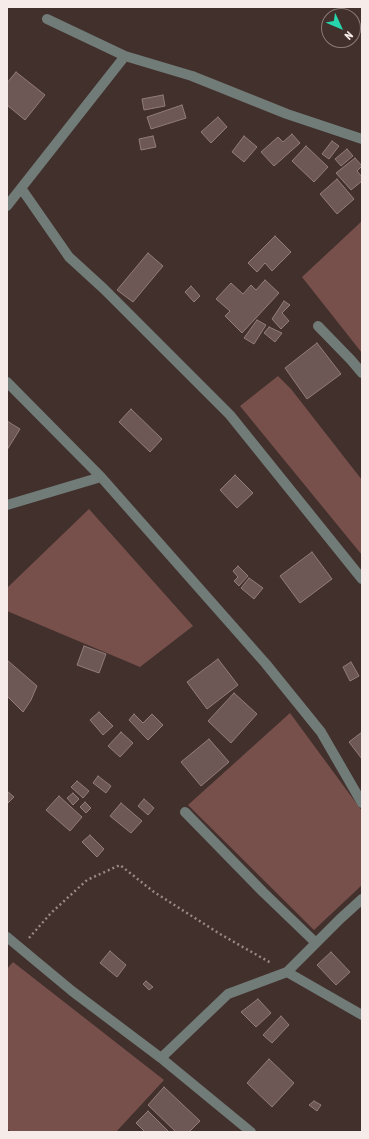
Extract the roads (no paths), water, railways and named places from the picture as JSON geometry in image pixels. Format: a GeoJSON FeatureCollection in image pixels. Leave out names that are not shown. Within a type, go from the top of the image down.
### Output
{"type":"FeatureCollection","features":[{"type":"Feature","properties":{"kind":"street"},"geometry":{"type":"LineString","coordinates":[[47,19],[125,56],[192,76],[287,114],[362,139]]}},
{"type":"Feature","properties":{"kind":"street"},"geometry":{"type":"LineString","coordinates":[[7,206],[125,56]]}},
{"type":"Feature","properties":{"kind":"street"},"geometry":{"type":"LineString","coordinates":[[21,188],[69,257],[104,289],[230,415],[362,578]]}},
{"type":"Feature","properties":{"kind":"street"},"geometry":{"type":"LineString","coordinates":[[318,326],[362,373]]}},
{"type":"Feature","properties":{"kind":"street"},"geometry":{"type":"LineString","coordinates":[[7,382],[101,477],[266,664],[321,732],[362,803]]}},
{"type":"Feature","properties":{"kind":"street"},"geometry":{"type":"LineString","coordinates":[[7,505],[101,477]]}},
{"type":"Feature","properties":{"kind":"street"},"geometry":{"type":"LineString","coordinates":[[185,812],[263,892],[316,943]]}},
{"type":"Feature","properties":{"kind":"street"},"geometry":{"type":"LineString","coordinates":[[161,1058],[228,994],[288,972],[340,919],[362,900]]}},
{"type":"Feature","properties":{"kind":"street"},"geometry":{"type":"LineString","coordinates":[[7,937],[72,991],[161,1058],[251,1132]]}},
{"type":"Feature","properties":{"kind":"street"},"geometry":{"type":"LineString","coordinates":[[288,972],[362,1015]]}}]}
